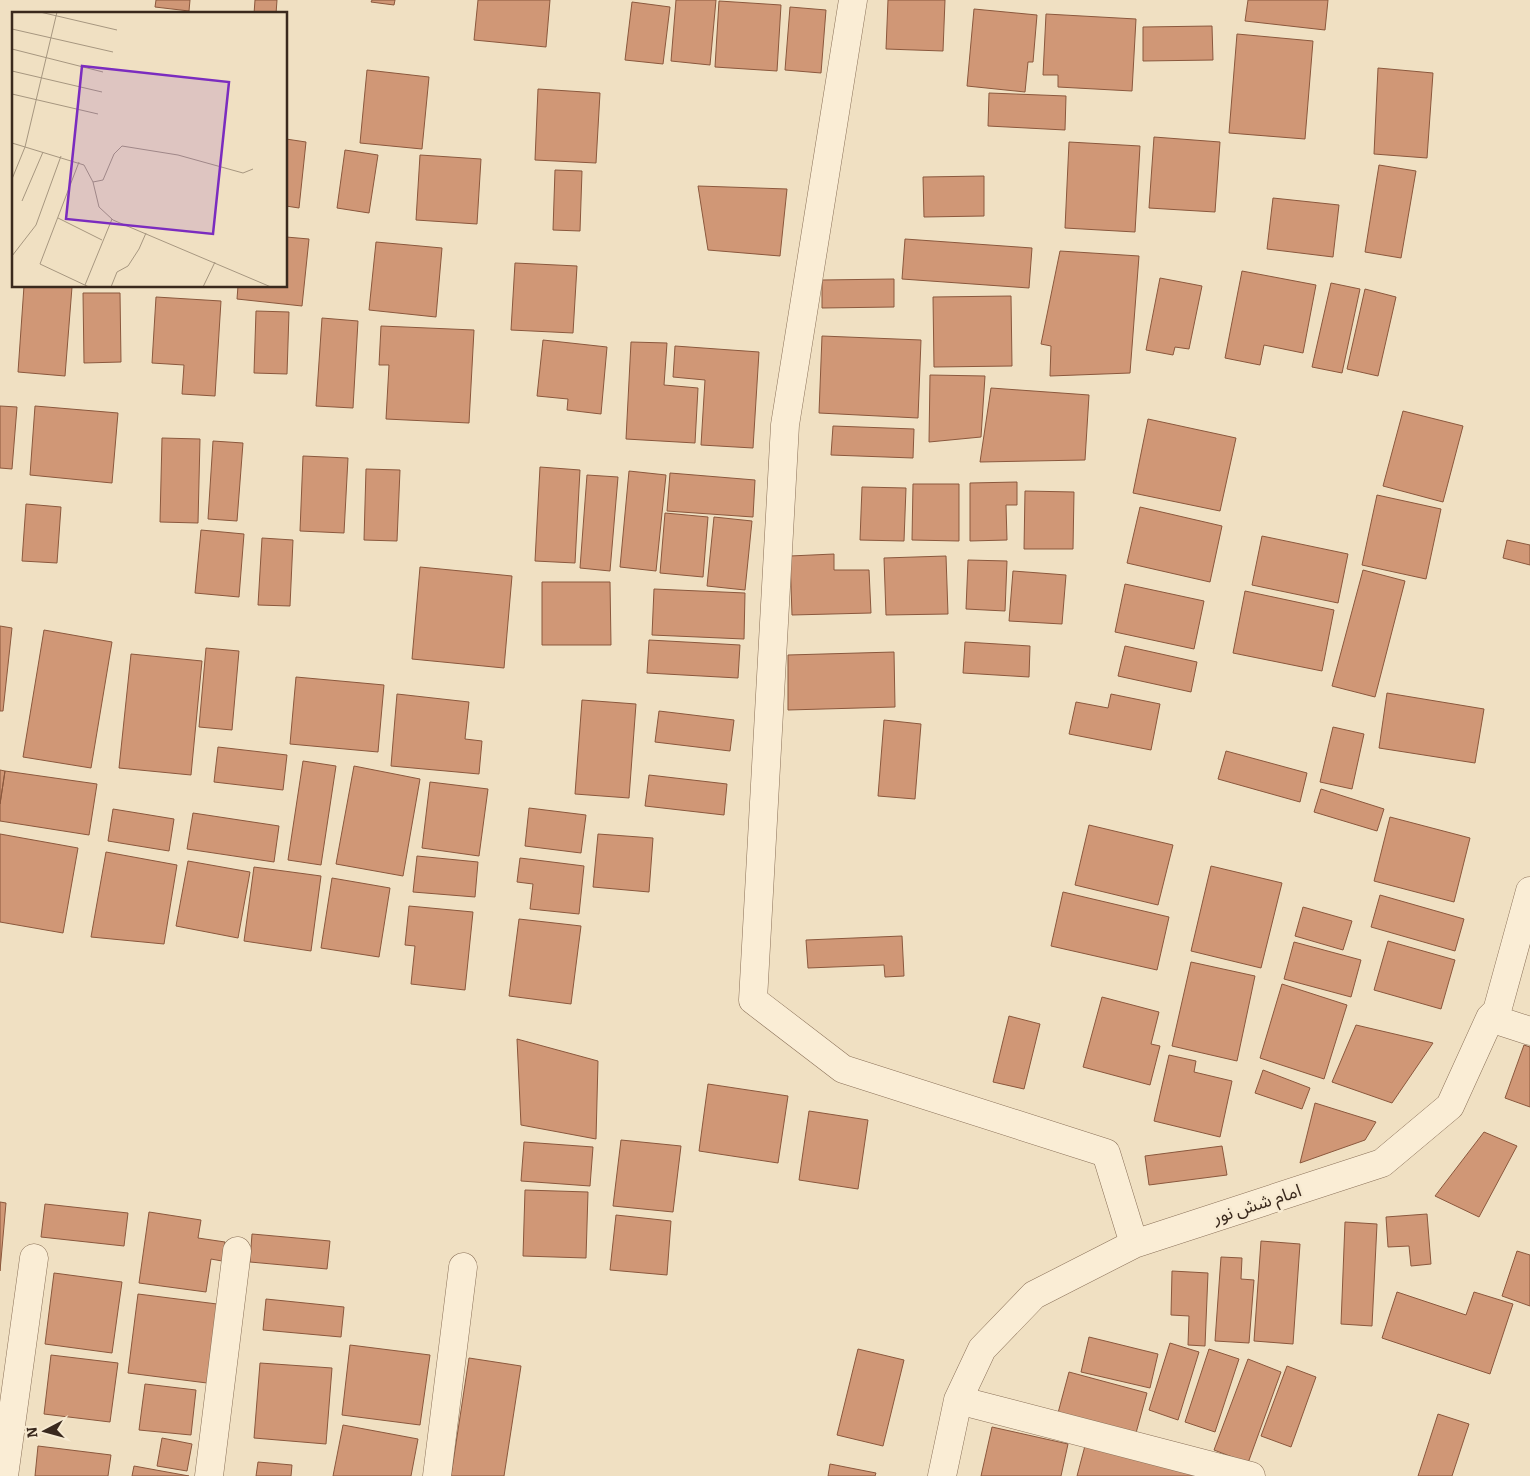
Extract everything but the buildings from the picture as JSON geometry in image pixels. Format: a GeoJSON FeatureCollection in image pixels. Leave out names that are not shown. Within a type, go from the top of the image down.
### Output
{"type":"FeatureCollection","features":[{"type":"Feature","properties":{"kind":"street"},"geometry":{"type":"LineString","coordinates":[[853,0],[785,425],[753,1000],[843,1069],[1106,1153],[1134,1244]]}},
{"type":"Feature","properties":{"kind":"street","name":"امام شش نور"},"geometry":{"type":"LineString","coordinates":[[942,1476],[958,1400],[982,1349],[1034,1294],[1134,1244],[1382,1162],[1450,1106],[1490,1018],[1497,1011],[1530,891]]}},
{"type":"Feature","properties":{"kind":"street"},"geometry":{"type":"LineString","coordinates":[[1490,1018],[1530,1031]]}},
{"type":"Feature","properties":{"kind":"street"},"geometry":{"type":"LineString","coordinates":[[209,1476],[238,1251]]}},
{"type":"Feature","properties":{"kind":"street"},"geometry":{"type":"LineString","coordinates":[[4,1476],[34,1258]]}},
{"type":"Feature","properties":{"kind":"street"},"geometry":{"type":"LineString","coordinates":[[437,1476],[463,1267]]}},
{"type":"Feature","properties":{"kind":"street"},"geometry":{"type":"LineString","coordinates":[[958,1400],[1251,1476]]}}]}
